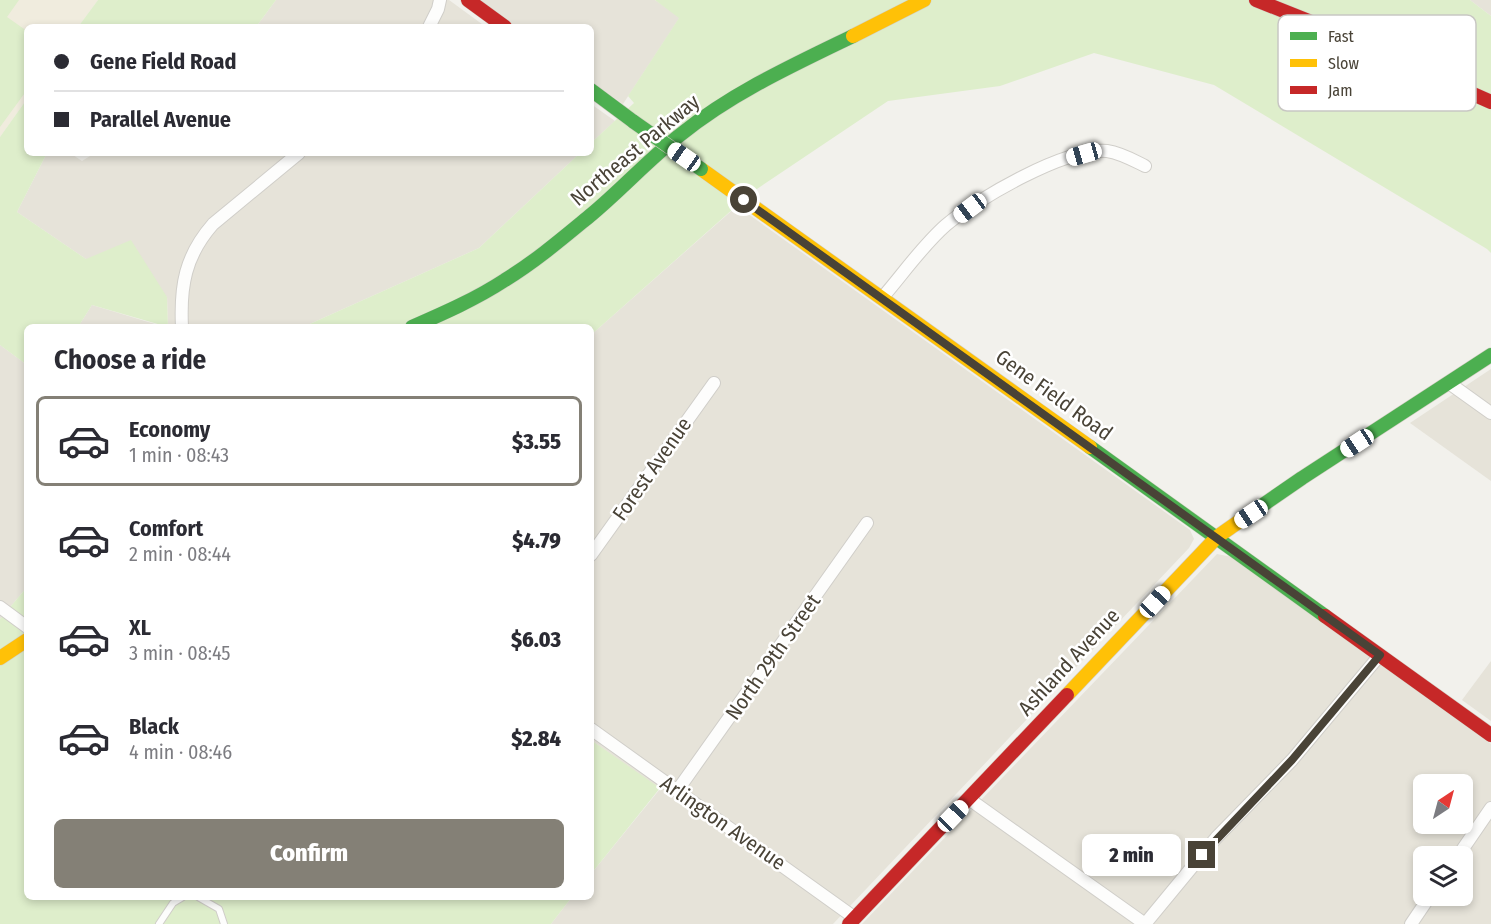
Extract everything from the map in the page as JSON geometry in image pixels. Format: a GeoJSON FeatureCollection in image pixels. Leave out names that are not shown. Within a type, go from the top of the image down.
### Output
{"type":"FeatureCollection","features":[{"type":"Feature","properties":{"kind":"street"},"geometry":{"type":"LineString","coordinates":[[430,24],[440,0]]}},
{"type":"Feature","properties":{"kind":"street"},"geometry":{"type":"LineString","coordinates":[[468,0],[501,24]]}},
{"type":"Feature","properties":{"kind":"street","name":"Northeast Parkway"},"geometry":{"type":"LineString","coordinates":[[419,324],[452,310],[506,280],[530,263],[593,213],[679,135],[719,106],[762,81],[924,0]]}},
{"type":"Feature","properties":{"kind":"street"},"geometry":{"type":"LineString","coordinates":[[1256,0],[1294,15]]}},
{"type":"Feature","properties":{"kind":"street","name":"Gene Field Road"},"geometry":{"type":"LineString","coordinates":[[594,92],[1491,735]]}},
{"type":"Feature","properties":{"kind":"street"},"geometry":{"type":"LineString","coordinates":[[1476,95],[1491,102]]}},
{"type":"Feature","properties":{"kind":"street"},"geometry":{"type":"LineString","coordinates":[[882,298],[945,226],[1012,182],[1062,160],[1106,151],[1124,155],[1145,166]]}},
{"type":"Feature","properties":{"kind":"street"},"geometry":{"type":"LineString","coordinates":[[182,324],[180,301],[186,267],[193,249],[213,224],[296,156]]}},
{"type":"Feature","properties":{"kind":"street","name":"Ashland Avenue"},"geometry":{"type":"LineString","coordinates":[[852,921],[1217,537],[1491,356]]}},
{"type":"Feature","properties":{"kind":"street","name":"Forest Avenue"},"geometry":{"type":"LineString","coordinates":[[594,551],[714,383]]}},
{"type":"Feature","properties":{"kind":"street"},"geometry":{"type":"LineString","coordinates":[[1449,383],[1491,413]]}},
{"type":"Feature","properties":{"kind":"street","name":"North 29th Street"},"geometry":{"type":"LineString","coordinates":[[677,791],[867,523]]}},
{"type":"Feature","properties":{"kind":"street"},"geometry":{"type":"LineString","coordinates":[[0,607],[24,625]]}},
{"type":"Feature","properties":{"kind":"street"},"geometry":{"type":"LineString","coordinates":[[0,658],[24,642]]}},
{"type":"Feature","properties":{"kind":"street"},"geometry":{"type":"LineString","coordinates":[[969,799],[1145,924],[1216,838],[1292,760],[1380,655]]}},
{"type":"Feature","properties":{"kind":"street","name":"Arlington Avenue"},"geometry":{"type":"LineString","coordinates":[[594,731],[852,921]]}},
{"type":"Feature","properties":{"kind":"street"},"geometry":{"type":"LineString","coordinates":[[1465,846],[1491,808]]}},
{"type":"Feature","properties":{"kind":"street"},"geometry":{"type":"LineString","coordinates":[[1411,924],[1423,906]]}},
{"type":"Feature","properties":{"kind":"lane"},"geometry":{"type":"LineString","coordinates":[[159,924],[173,903],[178,900]]}},
{"type":"Feature","properties":{"kind":"lane"},"geometry":{"type":"LineString","coordinates":[[203,900],[219,909],[224,924]]}},
{"type":"Feature","properties":{"kind":"shaded area"},"geometry":{"type":"Polygon","coordinates":[[[0,0],[98,0],[80,24],[24,24],[24,103],[0,137],[0,0]]]}},
{"type":"Feature","properties":{"kind":"shaded area"},"geometry":{"type":"Polygon","coordinates":[[[276,0],[449,0],[482,24],[258,24],[276,0]]]}},
{"type":"Feature","properties":{"kind":"shaded area"},"geometry":{"type":"Polygon","coordinates":[[[479,0],[655,0],[680,17],[623,104],[594,83],[594,24],[512,24],[479,0]]]}},
{"type":"Feature","properties":{"kind":"shaded area"},"geometry":{"type":"Polygon","coordinates":[[[1470,0],[1491,0],[1491,16],[1470,0]]]}},
{"type":"Feature","properties":{"kind":"shaded area"},"geometry":{"type":"Polygon","coordinates":[[[594,106],[615,121],[594,140],[594,106]]]}},
{"type":"Feature","properties":{"kind":"shaded area"},"geometry":{"type":"Polygon","coordinates":[[[45,156],[74,156],[82,161],[90,156],[577,156],[479,248],[310,324],[168,324],[167,297],[86,259],[17,212],[45,156]]]}},
{"type":"Feature","properties":{"kind":"shaded area"},"geometry":{"type":"Polygon","coordinates":[[[737,206],[1190,530],[1194,539],[1189,548],[833,924],[551,924],[570,900],[594,900],[594,870],[660,789],[594,742],[594,332],[737,206]]]}},
{"type":"Feature","properties":{"kind":"shaded area"},"geometry":{"type":"Polygon","coordinates":[[[92,305],[155,324],[80,324],[92,305]]]}},
{"type":"Feature","properties":{"kind":"shaded area"},"geometry":{"type":"Polygon","coordinates":[[[0,345],[24,363],[24,591],[0,619],[0,345]]]}},
{"type":"Feature","properties":{"kind":"shaded area"},"geometry":{"type":"Polygon","coordinates":[[[1491,369],[1491,481],[1410,423],[1491,369]]]}},
{"type":"Feature","properties":{"kind":"shaded area"},"geometry":{"type":"Polygon","coordinates":[[[1217,554],[1232,557],[1491,744],[1491,924],[862,924],[1217,554]]]}},
{"type":"Feature","properties":{"kind":"shaded area"},"geometry":{"type":"Polygon","coordinates":[[[1491,661],[1491,721],[1462,700],[1491,661]]]}},
{"type":"Feature","properties":{"kind":"green space"},"geometry":{"type":"Polygon","coordinates":[[[0,0],[19,0],[7,17],[24,29],[24,94],[0,127],[0,0]]]}},
{"type":"Feature","properties":{"kind":"green space"},"geometry":{"type":"Polygon","coordinates":[[[98,0],[276,0],[258,24],[80,24],[98,0]]]}},
{"type":"Feature","properties":{"kind":"green space"},"geometry":{"type":"Polygon","coordinates":[[[655,0],[1470,0],[1491,16],[1491,253],[1214,85],[1094,53],[1000,86],[888,101],[751,193],[594,332],[594,324],[310,324],[479,248],[577,156],[594,156],[594,140],[634,103],[628,96],[679,18],[655,0]]]}},
{"type":"Feature","properties":{"kind":"green space"},"geometry":{"type":"Polygon","coordinates":[[[24,103],[24,156],[45,156],[17,212],[86,259],[131,240],[167,297],[168,324],[158,324],[92,305],[80,324],[24,324],[24,363],[0,345],[0,137],[24,103]]]}},
{"type":"Feature","properties":{"kind":"green space"},"geometry":{"type":"Polygon","coordinates":[[[24,591],[24,900],[570,900],[551,924],[0,924],[0,619],[24,591]]]}},
{"type":"Feature","properties":{"kind":"green space"},"geometry":{"type":"Polygon","coordinates":[[[594,742],[660,788],[594,870],[594,742]]]}},
{"type":"Feature","properties":{"kind":"traffic: fast"},"geometry":{"type":"LineString","coordinates":[[419,324],[483,293],[528,265],[592,214],[669,144],[721,106],[763,81],[853,36]]}},
{"type":"Feature","properties":{"kind":"traffic: fast"},"geometry":{"type":"LineString","coordinates":[[594,92],[634,122]]}},
{"type":"Feature","properties":{"kind":"traffic: fast"},"geometry":{"type":"LineString","coordinates":[[634,122],[701,169]]}},
{"type":"Feature","properties":{"kind":"traffic: fast"},"geometry":{"type":"LineString","coordinates":[[1244,518],[1491,355]]}},
{"type":"Feature","properties":{"kind":"traffic: fast"},"geometry":{"type":"LineString","coordinates":[[1090,447],[1325,616]]}},
{"type":"Feature","properties":{"kind":"traffic: slow"},"geometry":{"type":"LineString","coordinates":[[853,36],[924,0]]}},
{"type":"Feature","properties":{"kind":"traffic: slow"},"geometry":{"type":"LineString","coordinates":[[701,169],[1090,447]]}},
{"type":"Feature","properties":{"kind":"traffic: slow"},"geometry":{"type":"LineString","coordinates":[[1067,695],[1217,537],[1244,518]]}},
{"type":"Feature","properties":{"kind":"traffic: slow"},"geometry":{"type":"LineString","coordinates":[[0,658],[24,642]]}},
{"type":"Feature","properties":{"kind":"traffic: jam"},"geometry":{"type":"LineString","coordinates":[[468,0],[501,24]]}},
{"type":"Feature","properties":{"kind":"traffic: jam"},"geometry":{"type":"LineString","coordinates":[[1256,0],[1294,15]]}},
{"type":"Feature","properties":{"kind":"traffic: jam"},"geometry":{"type":"LineString","coordinates":[[1476,95],[1491,102]]}},
{"type":"Feature","properties":{"kind":"traffic: jam"},"geometry":{"type":"LineString","coordinates":[[1325,616],[1491,735]]}},
{"type":"Feature","properties":{"kind":"traffic: jam"},"geometry":{"type":"LineString","coordinates":[[849,924],[1067,695]]}},
{"type":"Feature","properties":{"kind":"route"},"geometry":{"type":"LineString","coordinates":[[744,200],[1380,655],[1292,760],[1202,855]]}}]}
